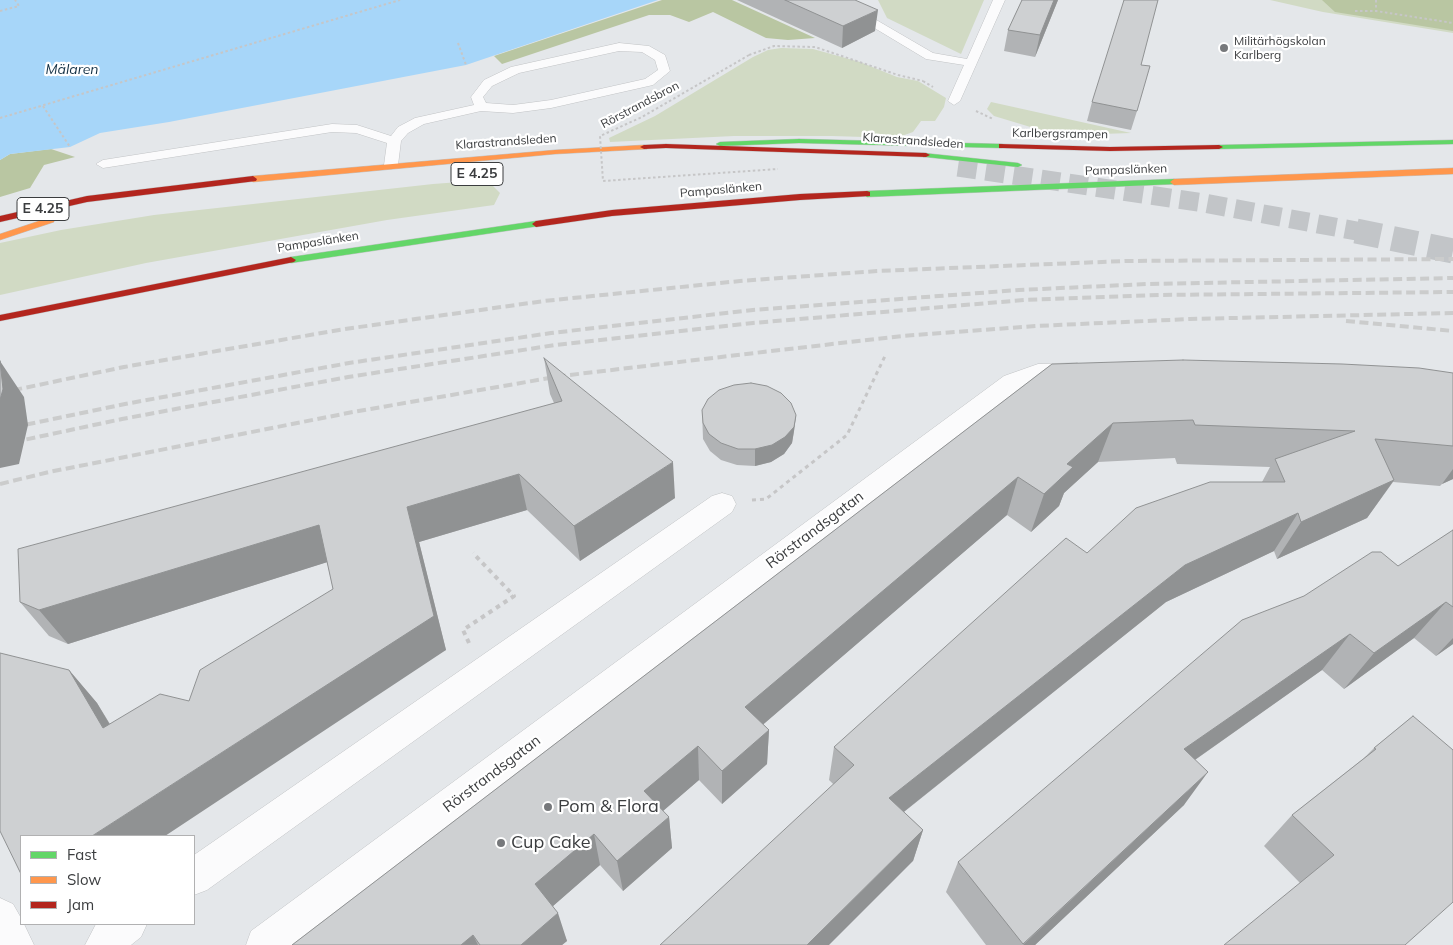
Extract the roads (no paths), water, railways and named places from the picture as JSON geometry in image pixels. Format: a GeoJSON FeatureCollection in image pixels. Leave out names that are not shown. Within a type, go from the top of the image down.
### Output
{"type":"FeatureCollection","features":[{"type":"Feature","properties":{"kind":"main road","name":"Karlbergsrampen"},"geometry":{"type":"LineString","coordinates":[[666,146],[799,141],[1110,149],[1453,142]]}},
{"type":"Feature","properties":{"kind":"main road","name":"Klarastrandsleden"},"geometry":{"type":"LineString","coordinates":[[0,219],[87,199],[259,178],[555,152],[666,146],[909,153],[1018,165]]}},
{"type":"Feature","properties":{"kind":"main road","name":"Klarastrandsleden"},"geometry":{"type":"LineString","coordinates":[[714,160],[782,158],[859,160],[958,167]]}},
{"type":"Feature","properties":{"kind":"main road","name":"Pampaslänken"},"geometry":{"type":"LineString","coordinates":[[968,178],[1453,160]]}},
{"type":"Feature","properties":{"kind":"main road","name":"Pampaslänken"},"geometry":{"type":"LineString","coordinates":[[0,318],[300,258],[612,213],[800,197],[1453,171]]}},
{"type":"Feature","properties":{"kind":"main road","name":"Pampaslänken"},"geometry":{"type":"LineString","coordinates":[[566,208],[781,187],[890,181]]}},
{"type":"Feature","properties":{"kind":"main road","name":"E 4.25"},"geometry":{"type":"LineString","coordinates":[[0,232],[55,219],[0,236]]}},
{"type":"Feature","properties":{"kind":"street","name":"Rörstrandsgatan"},"geometry":{"type":"LineString","coordinates":[[265,945],[1013,382],[1038,373],[1098,372]]}},
{"type":"Feature","properties":{"kind":"street"},"geometry":{"type":"LineString","coordinates":[[195,876],[722,504]]}},
{"type":"Feature","properties":{"kind":"street"},"geometry":{"type":"LineString","coordinates":[[0,917],[15,945]]}},
{"type":"Feature","properties":{"kind":"street"},"geometry":{"type":"LineString","coordinates":[[104,945],[107,938],[126,925]]}},
{"type":"Feature","properties":{"kind":"lane"},"geometry":{"type":"LineString","coordinates":[[834,0],[930,56],[968,68]]}},
{"type":"Feature","properties":{"kind":"lane"},"geometry":{"type":"LineString","coordinates":[[954,100],[999,0]]}},
{"type":"Feature","properties":{"kind":"lane"},"geometry":{"type":"LineString","coordinates":[[391,165],[394,141],[402,130],[420,121],[481,107],[513,109],[550,104],[649,82],[664,71],[661,58],[645,49],[619,47],[515,70],[488,83],[477,97],[481,107]]}},
{"type":"Feature","properties":{"kind":"lane"},"geometry":{"type":"LineString","coordinates":[[103,164],[332,128],[356,128],[394,141]]}},
{"type":"Feature","properties":{"kind":"water","name":"Mälaren"},"geometry":{"type":"Polygon","coordinates":[[[0,0],[658,0],[466,65],[169,122],[100,133],[70,147],[10,154],[0,160],[0,0]]]}},
{"type":"Feature","properties":{"kind":"tunnel"},"geometry":{"type":"LineString","coordinates":[[958,167],[1204,203],[1362,232]]}},
{"type":"Feature","properties":{"kind":"tunnel"},"geometry":{"type":"LineString","coordinates":[[1356,231],[1453,251]]}},
{"type":"Feature","properties":{"kind":"railway"},"geometry":{"type":"LineString","coordinates":[[0,393],[124,367],[345,329],[544,301],[740,281],[877,271],[1126,261],[1453,259]]}},
{"type":"Feature","properties":{"kind":"railway"},"geometry":{"type":"LineString","coordinates":[[0,430],[125,404],[349,363],[551,333],[753,310],[1019,290],[1148,284],[1453,278]]}},
{"type":"Feature","properties":{"kind":"railway"},"geometry":{"type":"LineString","coordinates":[[0,445],[122,419],[348,377],[555,345],[753,323],[1024,300],[1159,295],[1453,292]]}},
{"type":"Feature","properties":{"kind":"railway"},"geometry":{"type":"LineString","coordinates":[[0,484],[49,472],[353,412],[561,376],[763,352],[902,336],[1036,326],[1190,319],[1453,313]]}},
{"type":"Feature","properties":{"kind":"railway"},"geometry":{"type":"LineString","coordinates":[[1346,321],[1453,331]]}},
{"type":"Feature","properties":{"kind":"place","name":"Militärhögskolan Karlberg"},"geometry":{"type":"Point","coordinates":[1224,48]}},
{"type":"Feature","properties":{"kind":"place","name":"Pom & Flora"},"geometry":{"type":"Point","coordinates":[548,807]}},
{"type":"Feature","properties":{"kind":"place","name":"Cup Cake"},"geometry":{"type":"Point","coordinates":[501,843]}}]}
